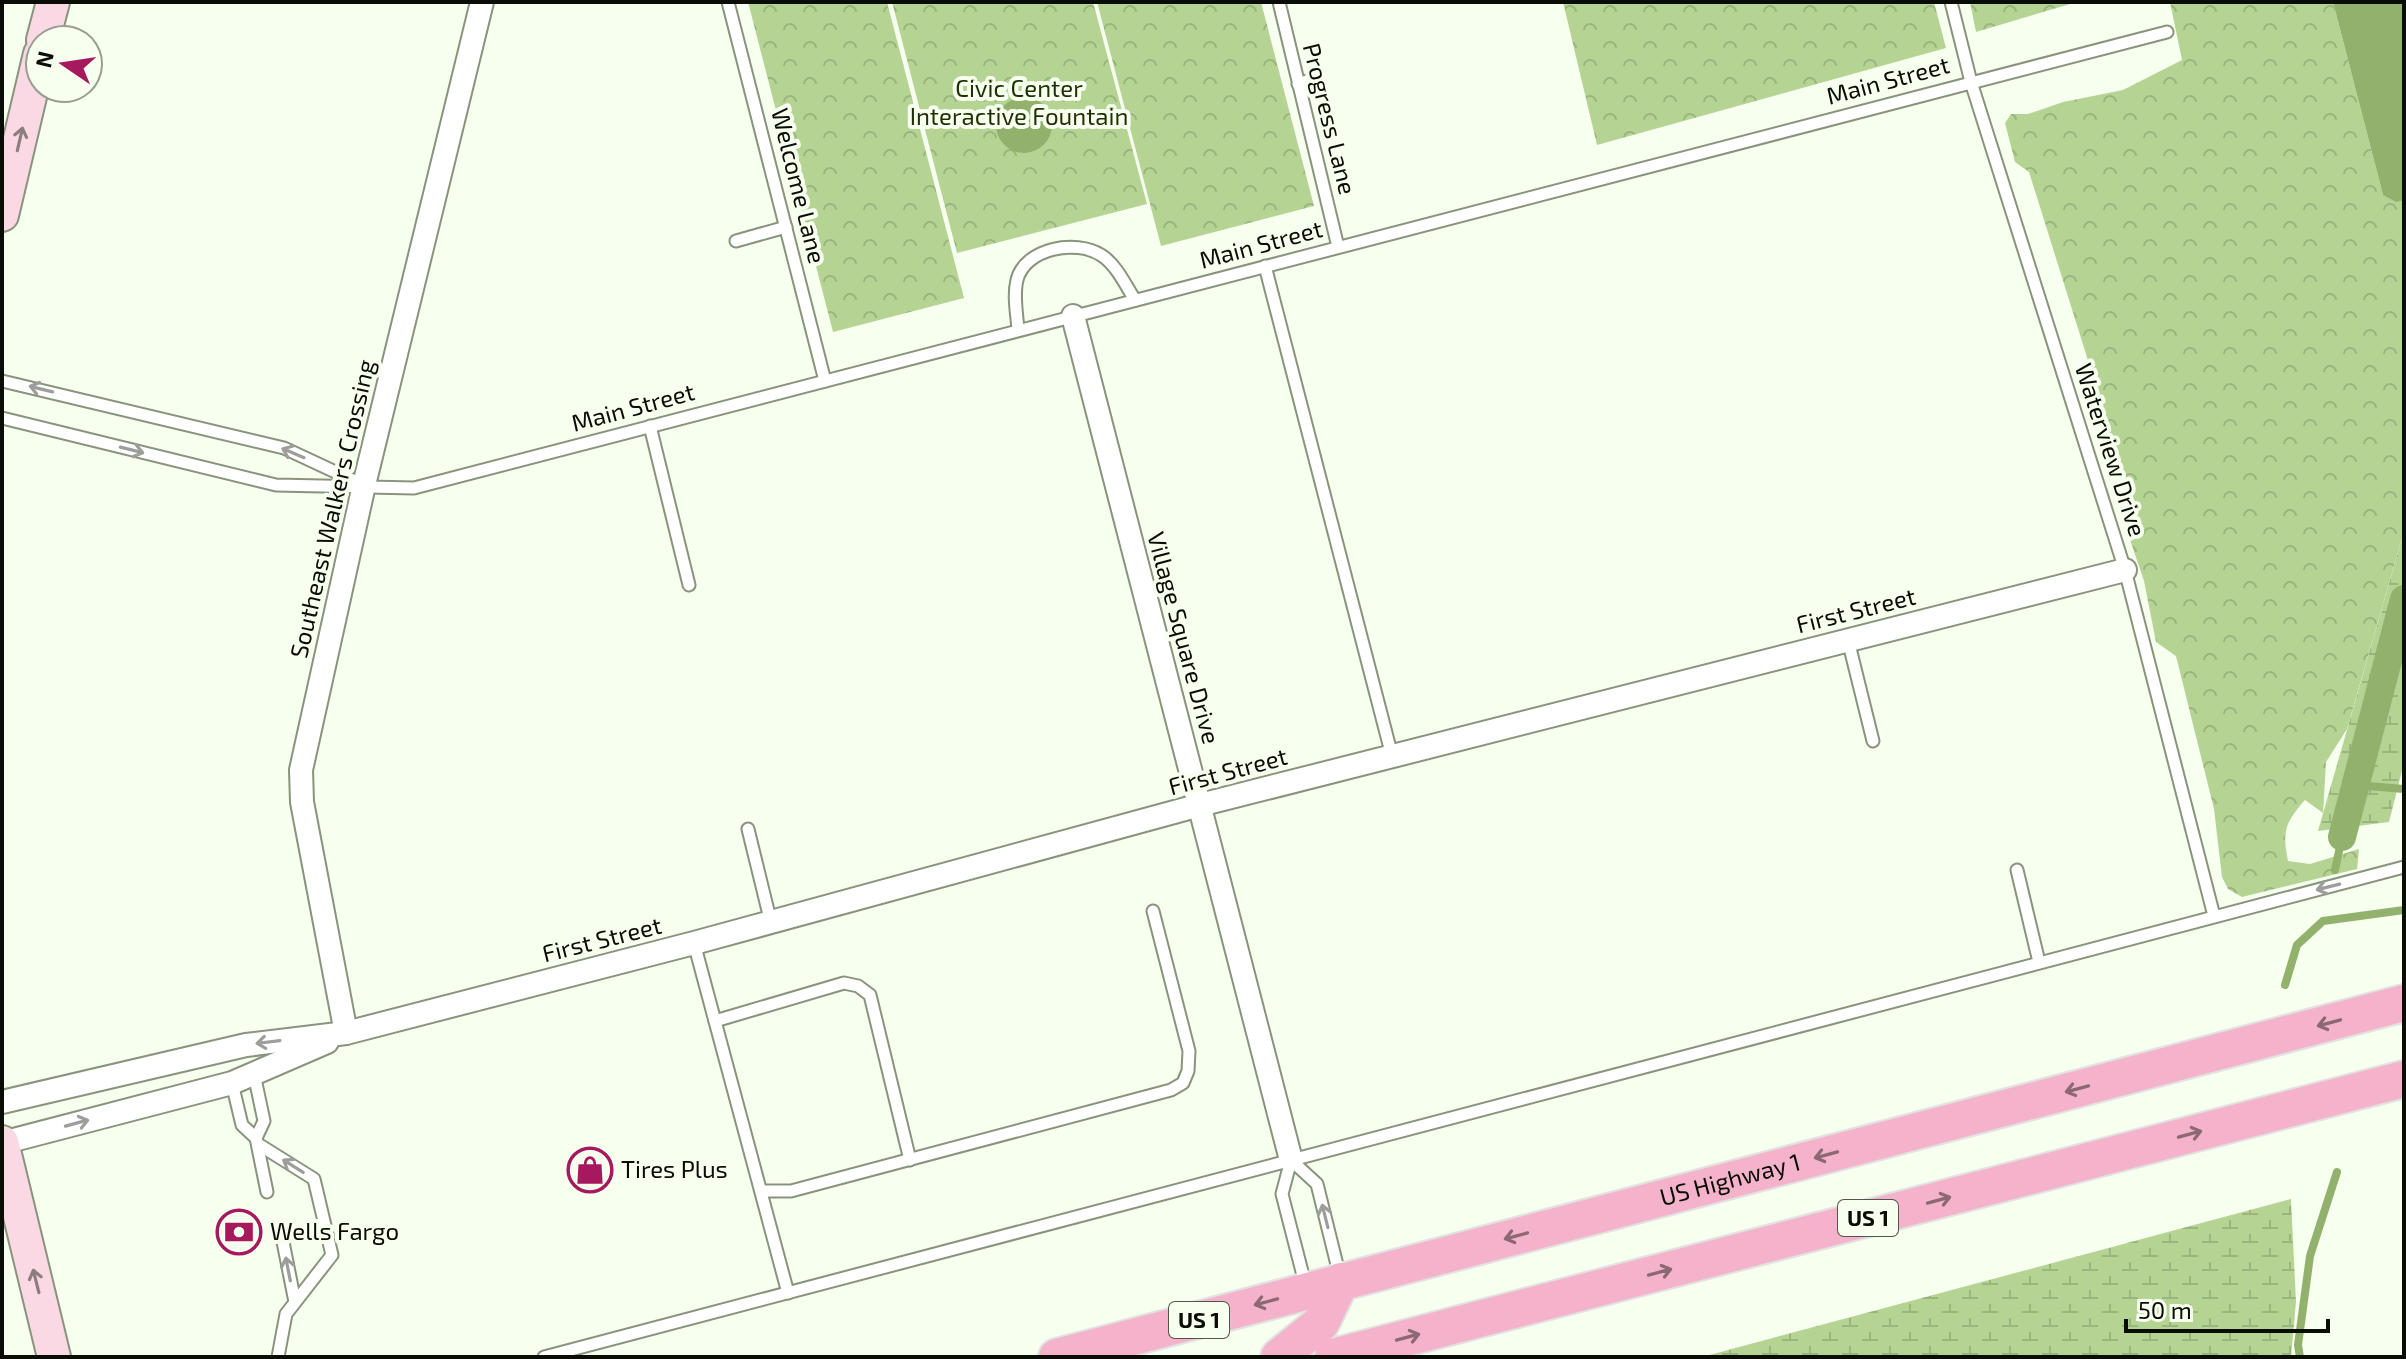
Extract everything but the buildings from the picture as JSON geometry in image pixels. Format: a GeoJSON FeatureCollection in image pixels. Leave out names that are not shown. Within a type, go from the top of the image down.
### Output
{"type":"FeatureCollection","features":[{"type":"Feature","properties":{"kind":"main road"},"geometry":{"type":"LineString","coordinates":[[47,24],[53,2]]}},
{"type":"Feature","properties":{"kind":"main road"},"geometry":{"type":"LineString","coordinates":[[2,215],[28,104]]}},
{"type":"Feature","properties":{"kind":"main road","name":"US Highway 1"},"geometry":{"type":"LineString","coordinates":[[1057,1357],[2404,1003]]}},
{"type":"Feature","properties":{"kind":"main road","name":"US 1"},"geometry":{"type":"LineString","coordinates":[[1333,1357],[2404,1079]]}},
{"type":"Feature","properties":{"kind":"main road"},"geometry":{"type":"LineString","coordinates":[[2,1143],[54,1357]]}},
{"type":"Feature","properties":{"kind":"main road"},"geometry":{"type":"LineString","coordinates":[[1279,1357],[1321,1323],[1341,1281]]}},
{"type":"Feature","properties":{"kind":"street","name":"Southeast Walkers Crossing"},"geometry":{"type":"LineString","coordinates":[[346,1033],[302,802],[301,770],[364,485],[482,2]]}},
{"type":"Feature","properties":{"kind":"street","name":"Village Square Drive"},"geometry":{"type":"LineString","coordinates":[[1073,316],[1291,1160]]}},
{"type":"Feature","properties":{"kind":"street","name":"First Street"},"geometry":{"type":"LineString","coordinates":[[2,1102],[246,1045],[346,1033],[771,923],[1200,805],[2125,570]]}},
{"type":"Feature","properties":{"kind":"street","name":"First Street"},"geometry":{"type":"LineString","coordinates":[[2,1143],[232,1083],[346,1033]]}},
{"type":"Feature","properties":{"kind":"lane","name":"Welcome Lane"},"geometry":{"type":"LineString","coordinates":[[728,2],[825,381]]}},
{"type":"Feature","properties":{"kind":"lane","name":"Progress Lane"},"geometry":{"type":"LineString","coordinates":[[1279,2],[1338,247]]}},
{"type":"Feature","properties":{"kind":"lane","name":"Waterview Drive"},"geometry":{"type":"LineString","coordinates":[[1951,2],[1971,82],[2125,570],[2214,916]]}},
{"type":"Feature","properties":{"kind":"lane","name":"Main Street"},"geometry":{"type":"LineString","coordinates":[[2,418],[276,485],[414,488],[2167,32]]}},
{"type":"Feature","properties":{"kind":"lane"},"geometry":{"type":"LineString","coordinates":[[1298,84],[1316,78]]}},
{"type":"Feature","properties":{"kind":"lane"},"geometry":{"type":"LineString","coordinates":[[736,241],[786,227]]}},
{"type":"Feature","properties":{"kind":"lane"},"geometry":{"type":"LineString","coordinates":[[1018,330],[1017,277],[1028,261],[1051,249],[1081,248],[1100,254],[1135,300]]}},
{"type":"Feature","properties":{"kind":"lane"},"geometry":{"type":"LineString","coordinates":[[1265,266],[1392,756]]}},
{"type":"Feature","properties":{"kind":"lane","name":"Main Street"},"geometry":{"type":"LineString","coordinates":[[2,381],[284,448],[364,485]]}},
{"type":"Feature","properties":{"kind":"lane"},"geometry":{"type":"LineString","coordinates":[[650,426],[689,585]]}},
{"type":"Feature","properties":{"kind":"lane"},"geometry":{"type":"LineString","coordinates":[[1848,640],[1873,741]]}},
{"type":"Feature","properties":{"kind":"lane"},"geometry":{"type":"LineString","coordinates":[[748,829],[771,923]]}},
{"type":"Feature","properties":{"kind":"lane"},"geometry":{"type":"LineString","coordinates":[[544,1357],[2404,867]]}},
{"type":"Feature","properties":{"kind":"lane"},"geometry":{"type":"LineString","coordinates":[[2017,870],[2039,962]]}},
{"type":"Feature","properties":{"kind":"lane"},"geometry":{"type":"LineString","coordinates":[[761,1191],[791,1191],[1171,1090],[1183,1083],[1188,1071],[1189,1051],[1153,911]]}},
{"type":"Feature","properties":{"kind":"lane"},"geometry":{"type":"LineString","coordinates":[[694,943],[788,1293]]}},
{"type":"Feature","properties":{"kind":"lane"},"geometry":{"type":"LineString","coordinates":[[715,1021],[844,983],[858,986],[870,995],[910,1160]]}},
{"type":"Feature","properties":{"kind":"lane"},"geometry":{"type":"LineString","coordinates":[[254,1074],[264,1121],[257,1141],[267,1192]]}},
{"type":"Feature","properties":{"kind":"lane"},"geometry":{"type":"LineString","coordinates":[[232,1083],[242,1125],[257,1141],[314,1179],[332,1255],[286,1314],[278,1357]]}},
{"type":"Feature","properties":{"kind":"lane","name":"Village Square Drive"},"geometry":{"type":"LineString","coordinates":[[1307,1291],[1282,1194],[1291,1160],[1317,1184],[1341,1281]]}},
{"type":"Feature","properties":{"kind":"lane"},"geometry":{"type":"LineString","coordinates":[[282,1237],[295,1302]]}},
{"type":"Feature","properties":{"kind":"green space"},"geometry":{"type":"Polygon","coordinates":[[[748,2],[887,2],[964,298],[833,332],[748,2]]]}},
{"type":"Feature","properties":{"kind":"green space","name":"Civic Center Interactive Fountain"},"geometry":{"type":"Polygon","coordinates":[[[892,2],[1093,2],[1147,204],[957,253],[892,2]]]}},
{"type":"Feature","properties":{"kind":"green space"},"geometry":{"type":"Polygon","coordinates":[[[1097,2],[1261,2],[1314,206],[1161,246],[1097,2]]]}},
{"type":"Feature","properties":{"kind":"green space"},"geometry":{"type":"Polygon","coordinates":[[[1563,2],[1934,2],[1946,48],[1597,145],[1563,2]]]}},
{"type":"Feature","properties":{"kind":"green space"},"geometry":{"type":"Polygon","coordinates":[[[1970,2],[2077,2],[1976,32],[1970,2]]]}},
{"type":"Feature","properties":{"kind":"green space"},"geometry":{"type":"Polygon","coordinates":[[[2170,2],[2333,2],[2383,195],[2404,200],[2404,531],[2347,729],[2326,762],[2323,813],[2305,800],[2289,821],[2285,835],[2288,861],[2310,864],[2359,849],[2357,869],[2242,897],[2228,889],[2222,877],[2214,809],[2176,656],[2156,642],[2144,581],[2123,519],[2130,512],[2086,354],[2029,172],[2015,162],[2005,123],[2011,114],[2028,114],[2063,102],[2123,90],[2182,60],[2170,2]]]}},
{"type":"Feature","properties":{"kind":"green space"},"geometry":{"type":"Polygon","coordinates":[[[2404,531],[2404,763],[2389,822],[2318,831],[2404,531]]]}},
{"type":"Feature","properties":{"kind":"green space"},"geometry":{"type":"Polygon","coordinates":[[[2291,1199],[2296,1302],[2291,1357],[1702,1357],[2291,1199]]]}},
{"type":"Feature","properties":{"kind":"shaded area"},"geometry":{"type":"Polygon","coordinates":[[[2333,2],[2404,2],[2404,200],[2396,202],[2383,195],[2333,2]]]}},
{"type":"Feature","properties":{"kind":"shaded area"},"geometry":{"type":"Polygon","coordinates":[[[1024,97],[1044,105],[1052,125],[1044,145],[1024,153],[1004,145],[996,125],[1004,105],[1024,97]]]}},
{"type":"Feature","properties":{"kind":"waterway"},"geometry":{"type":"LineString","coordinates":[[2342,837],[2404,599]]}},
{"type":"Feature","properties":{"kind":"waterway"},"geometry":{"type":"LineString","coordinates":[[2356,785],[2404,789]]}},
{"type":"Feature","properties":{"kind":"waterway"},"geometry":{"type":"LineString","coordinates":[[2335,870],[2342,837]]}},
{"type":"Feature","properties":{"kind":"waterway"},"geometry":{"type":"LineString","coordinates":[[2285,985],[2297,945],[2323,921],[2404,910]]}},
{"type":"Feature","properties":{"kind":"waterway"},"geometry":{"type":"LineString","coordinates":[[2300,1357],[2298,1345],[2310,1256],[2337,1172]]}},
{"type":"Feature","properties":{"kind":"place","name":"Tires Plus"},"geometry":{"type":"Point","coordinates":[590,1170]}},
{"type":"Feature","properties":{"kind":"place","name":"Wells Fargo"},"geometry":{"type":"Point","coordinates":[239,1232]}}]}
